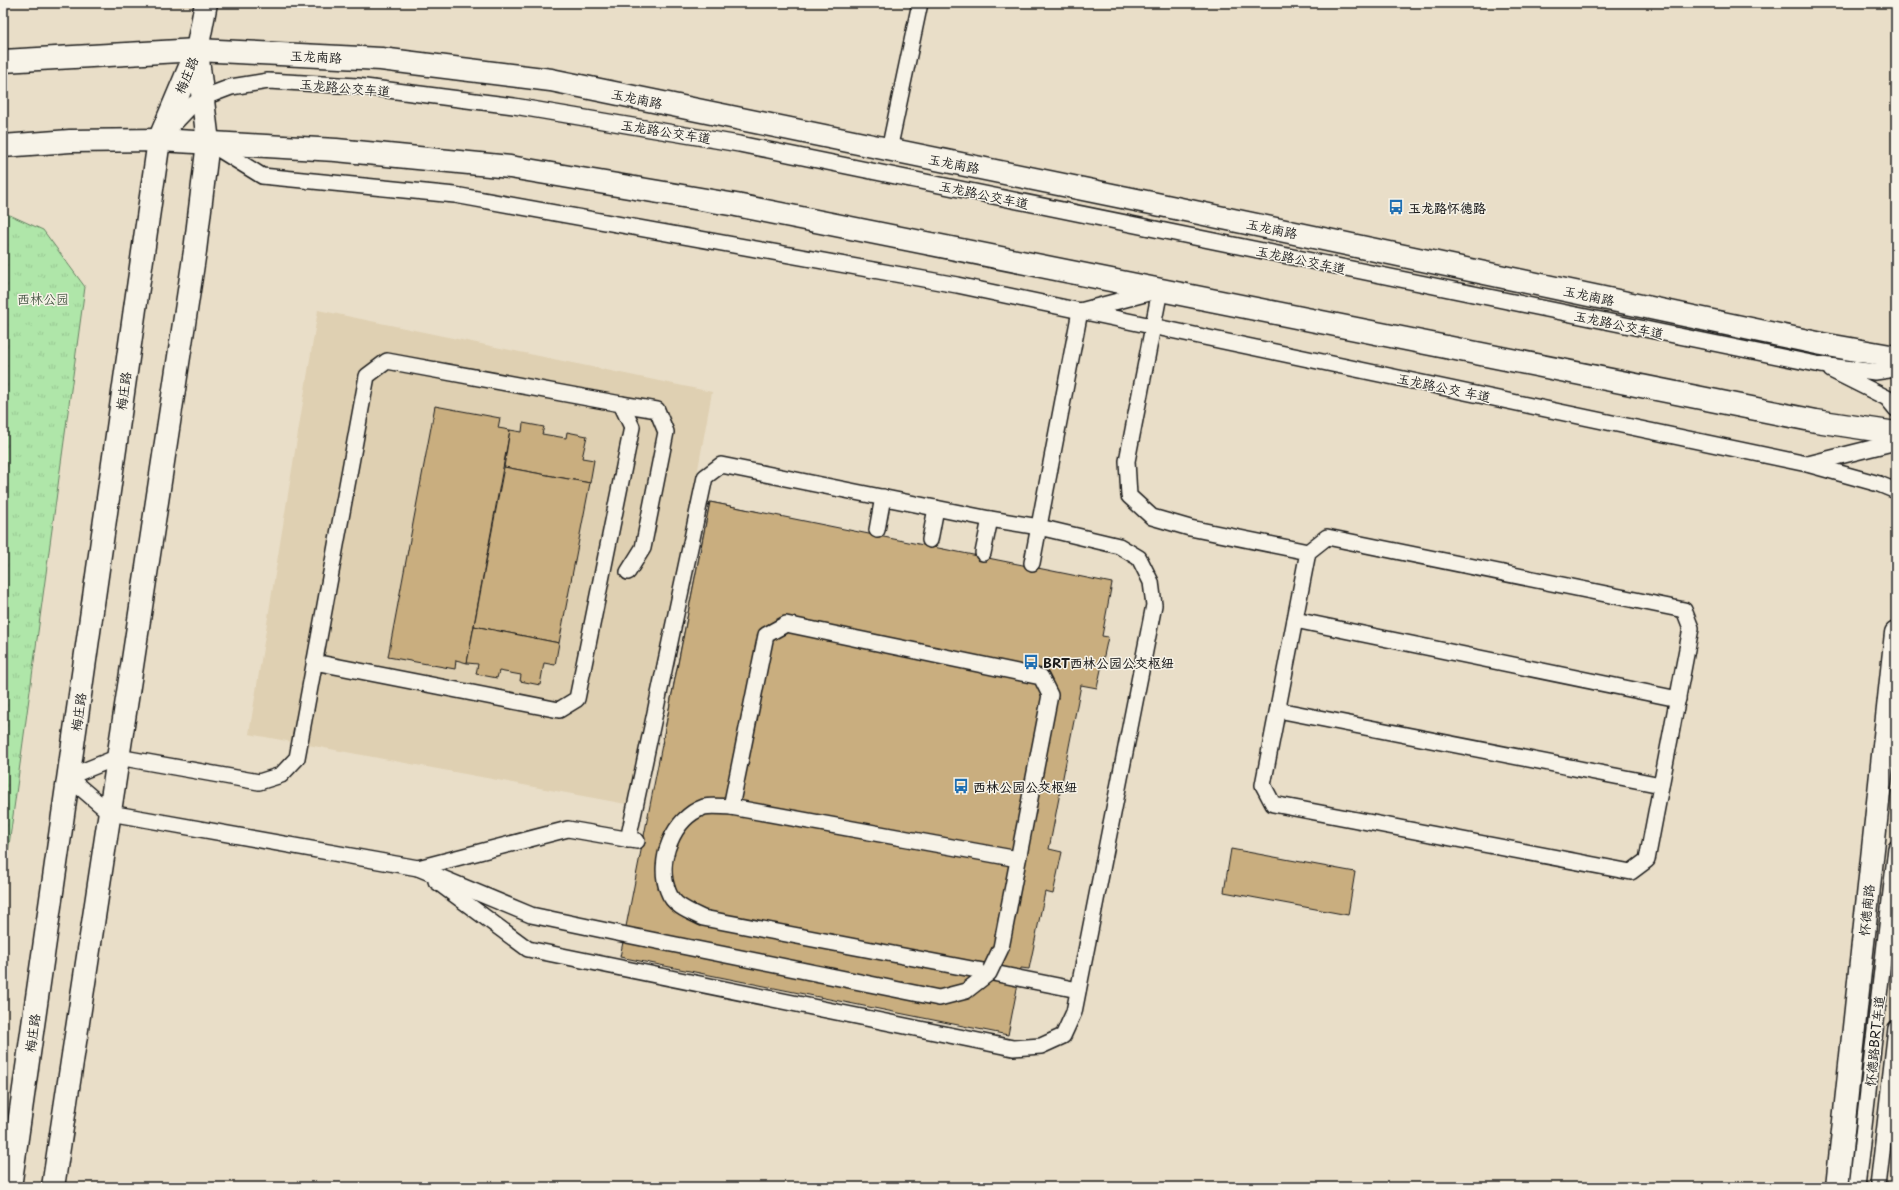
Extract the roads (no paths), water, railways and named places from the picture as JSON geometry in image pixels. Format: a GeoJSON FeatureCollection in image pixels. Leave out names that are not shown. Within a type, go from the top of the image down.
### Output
{"type":"FeatureCollection","features":[{"type":"Feature","properties":{"kind":"main road"},"geometry":{"type":"LineString","coordinates":[[196,50],[206,3]]}},
{"type":"Feature","properties":{"kind":"main road","name":"玉龙南路"},"geometry":{"type":"LineString","coordinates":[[3,61],[196,50],[381,59],[551,80],[1166,206],[1822,344],[1896,357]]}},
{"type":"Feature","properties":{"kind":"main road","name":"梅庄路"},"geometry":{"type":"LineString","coordinates":[[53,1187],[195,251],[208,142],[196,50]]}},
{"type":"Feature","properties":{"kind":"main road","name":"梅庄路"},"geometry":{"type":"LineString","coordinates":[[10,1187],[158,140],[196,50]]}},
{"type":"Feature","properties":{"kind":"main road"},"geometry":{"type":"LineString","coordinates":[[3,146],[70,141],[158,140],[208,142],[336,150],[510,167],[736,205],[1816,421],[1896,433]]}},
{"type":"Feature","properties":{"kind":"main road","name":"怀德南路"},"geometry":{"type":"LineString","coordinates":[[1837,1187],[1896,633]]}},
{"type":"Feature","properties":{"kind":"lane"},"geometry":{"type":"LineString","coordinates":[[889,150],[920,3]]}},
{"type":"Feature","properties":{"kind":"lane","name":"玉龙路公交车道"},"geometry":{"type":"LineString","coordinates":[[158,140],[192,105],[202,98],[231,87],[268,81],[357,86],[545,111],[739,144],[1821,365]]}},
{"type":"Feature","properties":{"kind":"lane"},"geometry":{"type":"LineString","coordinates":[[208,142],[262,176],[455,195],[957,284],[1080,311],[1160,290],[1127,461],[1129,496],[1152,517],[1190,528],[1308,552]]}},
{"type":"Feature","properties":{"kind":"lane"},"geometry":{"type":"LineString","coordinates":[[1032,563],[1080,311]]}},
{"type":"Feature","properties":{"kind":"lane","name":"玉龙路公交 车道"},"geometry":{"type":"LineString","coordinates":[[1080,311],[1807,464],[1878,484],[1896,491]]}},
{"type":"Feature","properties":{"kind":"lane"},"geometry":{"type":"LineString","coordinates":[[628,572],[643,548],[666,432],[657,410],[387,361],[367,376],[297,758],[281,775],[259,782],[118,757],[68,777],[110,813],[418,868],[531,915],[939,998],[966,991],[989,973],[1001,948],[1050,695],[1041,677],[786,624],[766,635],[731,807]]}},
{"type":"Feature","properties":{"kind":"lane"},"geometry":{"type":"LineString","coordinates":[[1821,365],[1875,372],[1896,369]]}},
{"type":"Feature","properties":{"kind":"lane"},"geometry":{"type":"LineString","coordinates":[[1821,365],[1887,398],[1896,409]]}},
{"type":"Feature","properties":{"kind":"lane"},"geometry":{"type":"LineString","coordinates":[[314,662],[560,710],[577,699],[632,427],[621,404]]}},
{"type":"Feature","properties":{"kind":"lane"},"geometry":{"type":"LineString","coordinates":[[1807,464],[1896,442]]}},
{"type":"Feature","properties":{"kind":"lane"},"geometry":{"type":"LineString","coordinates":[[721,465],[990,519],[1039,527],[1119,546],[1139,558],[1151,582],[1154,605],[1074,1012],[1063,1036],[1041,1046],[1013,1048],[528,949],[418,868],[568,829],[633,841],[705,477],[721,465]]}},
{"type":"Feature","properties":{"kind":"lane"},"geometry":{"type":"LineString","coordinates":[[877,530],[883,497]]}},
{"type":"Feature","properties":{"kind":"lane"},"geometry":{"type":"LineString","coordinates":[[930,540],[936,508]]}},
{"type":"Feature","properties":{"kind":"lane"},"geometry":{"type":"LineString","coordinates":[[983,553],[990,519]]}},
{"type":"Feature","properties":{"kind":"lane"},"geometry":{"type":"LineString","coordinates":[[1327,537],[1684,610],[1691,628],[1647,860],[1631,872],[1272,804],[1263,785],[1308,552],[1327,537]]}},
{"type":"Feature","properties":{"kind":"lane"},"geometry":{"type":"LineString","coordinates":[[1295,620],[1678,699]]}},
{"type":"Feature","properties":{"kind":"lane"},"geometry":{"type":"LineString","coordinates":[[1278,710],[1662,785]]}},
{"type":"Feature","properties":{"kind":"lane"},"geometry":{"type":"LineString","coordinates":[[1018,859],[731,807],[704,807],[681,821],[670,840],[663,870],[668,892],[682,908],[703,918],[1078,990]]}},
{"type":"Feature","properties":{"kind":"lane","name":"怀德路BRT车道"},"geometry":{"type":"LineString","coordinates":[[1857,1187],[1896,848]]}},
{"type":"Feature","properties":{"kind":"lane","name":"怀德路BRT车道"},"geometry":{"type":"LineString","coordinates":[[1878,1187],[1896,1028]]}},
{"type":"Feature","properties":{"kind":"place","name":"玉龙路怀德路"},"geometry":{"type":"Point","coordinates":[1396,207]}},
{"type":"Feature","properties":{"kind":"place","name":"BRT西林公园公交枢纽"},"geometry":{"type":"Point","coordinates":[1031,662]}},
{"type":"Feature","properties":{"kind":"place","name":"西林公园公交枢纽"},"geometry":{"type":"Point","coordinates":[961,786]}},
{"type":"Feature","properties":{"kind":"park label","name":"西林公园"},"geometry":{"type":"Point","coordinates":[43,298]}}]}
